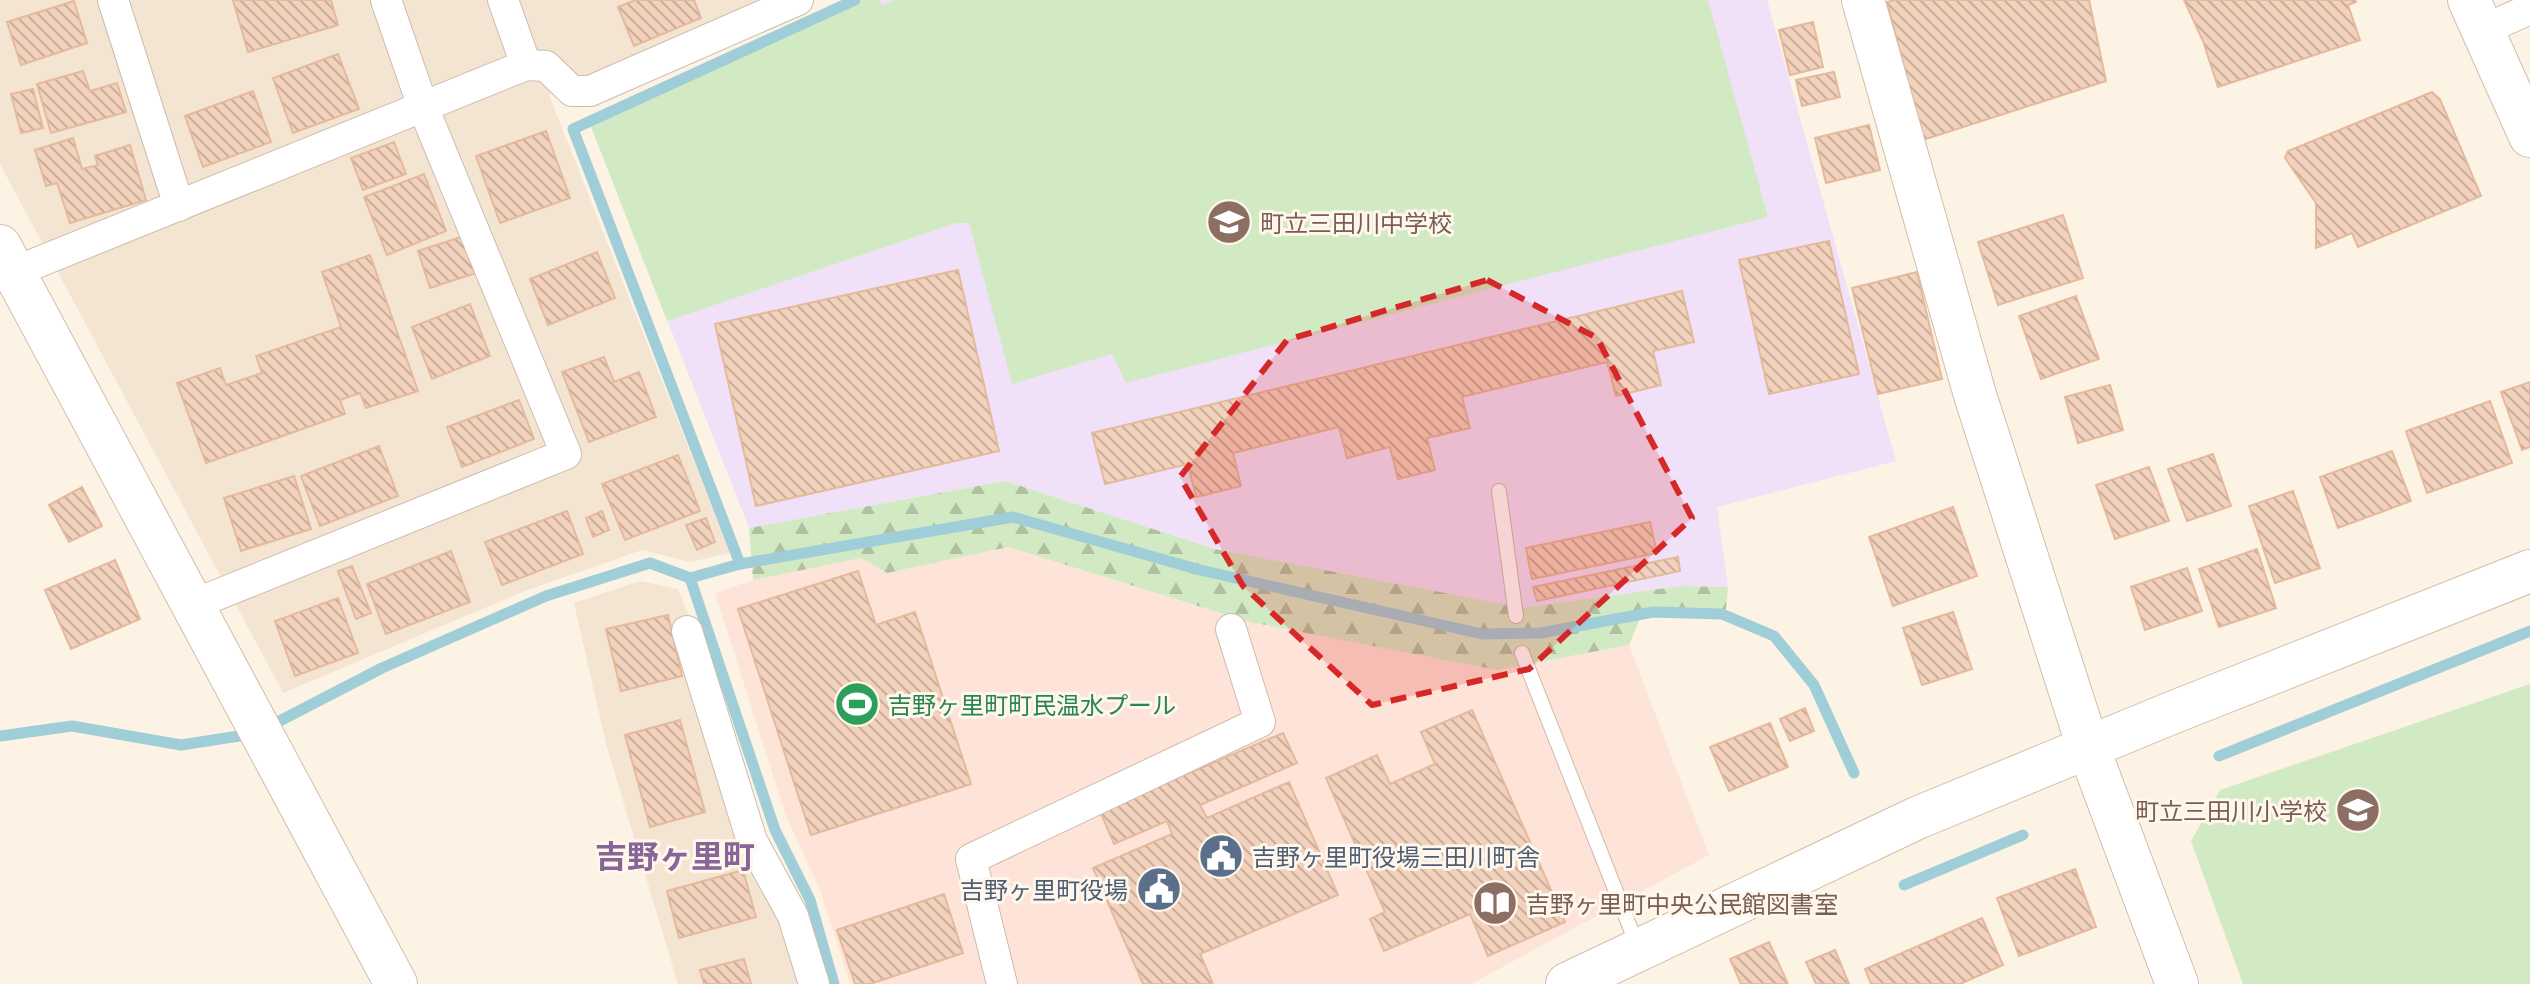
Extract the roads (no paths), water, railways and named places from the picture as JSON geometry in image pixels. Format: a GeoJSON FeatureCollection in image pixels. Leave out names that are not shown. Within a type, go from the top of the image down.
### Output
{"type":"FeatureCollection","features":[{"type":"Feature","properties":{"kind":"street"},"geometry":{"type":"LineString","coordinates":[[113,0],[179,206]]}},
{"type":"Feature","properties":{"kind":"street"},"geometry":{"type":"LineString","coordinates":[[192,605],[566,454],[423,107],[386,0]]}},
{"type":"Feature","properties":{"kind":"street"},"geometry":{"type":"LineString","coordinates":[[503,0],[526,65]]}},
{"type":"Feature","properties":{"kind":"street"},"geometry":{"type":"LineString","coordinates":[[396,984],[7,259],[179,206],[526,65],[546,66],[572,91],[590,91],[734,13],[798,0]]}},
{"type":"Feature","properties":{"kind":"street"},"geometry":{"type":"LineString","coordinates":[[1863,0],[1975,395],[2088,747],[2177,984]]}},
{"type":"Feature","properties":{"kind":"street"},"geometry":{"type":"LineString","coordinates":[[2530,9],[2476,15],[2530,136]]}},
{"type":"Feature","properties":{"kind":"street"},"geometry":{"type":"LineString","coordinates":[[1567,984],[1917,818],[2530,571]]}},
{"type":"Feature","properties":{"kind":"street"},"geometry":{"type":"LineString","coordinates":[[1002,984],[971,859],[1260,722],[1231,629]]}},
{"type":"Feature","properties":{"kind":"street"},"geometry":{"type":"LineString","coordinates":[[687,631],[752,841],[793,916],[814,984]]}},
{"type":"Feature","properties":{"kind":"lane"},"geometry":{"type":"LineString","coordinates":[[1499,491],[1516,616]]}},
{"type":"Feature","properties":{"kind":"lane"},"geometry":{"type":"LineString","coordinates":[[1522,653],[1639,950]]}},
{"type":"Feature","properties":{"kind":"waterway"},"geometry":{"type":"LineString","coordinates":[[740,564],[573,129],[855,0]]}},
{"type":"Feature","properties":{"kind":"waterway"},"geometry":{"type":"LineString","coordinates":[[268,727],[382,668],[546,596],[650,563],[690,578],[740,564],[1013,517],[1200,570],[1482,634],[1541,633],[1653,612],[1722,614],[1774,636],[1814,685],[1854,773]]}},
{"type":"Feature","properties":{"kind":"waterway"},"geometry":{"type":"LineString","coordinates":[[690,578],[775,830],[810,900],[834,984]]}},
{"type":"Feature","properties":{"kind":"waterway"},"geometry":{"type":"LineString","coordinates":[[2219,756],[2530,631]]}},
{"type":"Feature","properties":{"kind":"waterway"},"geometry":{"type":"LineString","coordinates":[[0,736],[72,726],[181,745],[252,734]]}},
{"type":"Feature","properties":{"kind":"waterway"},"geometry":{"type":"LineString","coordinates":[[1904,885],[2023,835]]}},
{"type":"Feature","properties":{"kind":"place","name":"町立三田川中学校"},"geometry":{"type":"Point","coordinates":[1229,222]}},
{"type":"Feature","properties":{"kind":"place","name":"吉野ヶ里町町民温水プール"},"geometry":{"type":"Point","coordinates":[857,704]}},
{"type":"Feature","properties":{"kind":"place","name":"町立三田川小学校"},"geometry":{"type":"Point","coordinates":[2358,810]}},
{"type":"Feature","properties":{"kind":"place","name":"吉野ヶ里町役場三田川町舎"},"geometry":{"type":"Point","coordinates":[1221,856]}},
{"type":"Feature","properties":{"kind":"place","name":"吉野ヶ里町役場"},"geometry":{"type":"Point","coordinates":[1159,889]}},
{"type":"Feature","properties":{"kind":"place","name":"吉野ヶ里町中央公民館図書室"},"geometry":{"type":"Point","coordinates":[1495,903]}},
{"type":"Feature","properties":{"kind":"district","name":"吉野ヶ里町"},"geometry":{"type":"Point","coordinates":[675,855]}}]}
